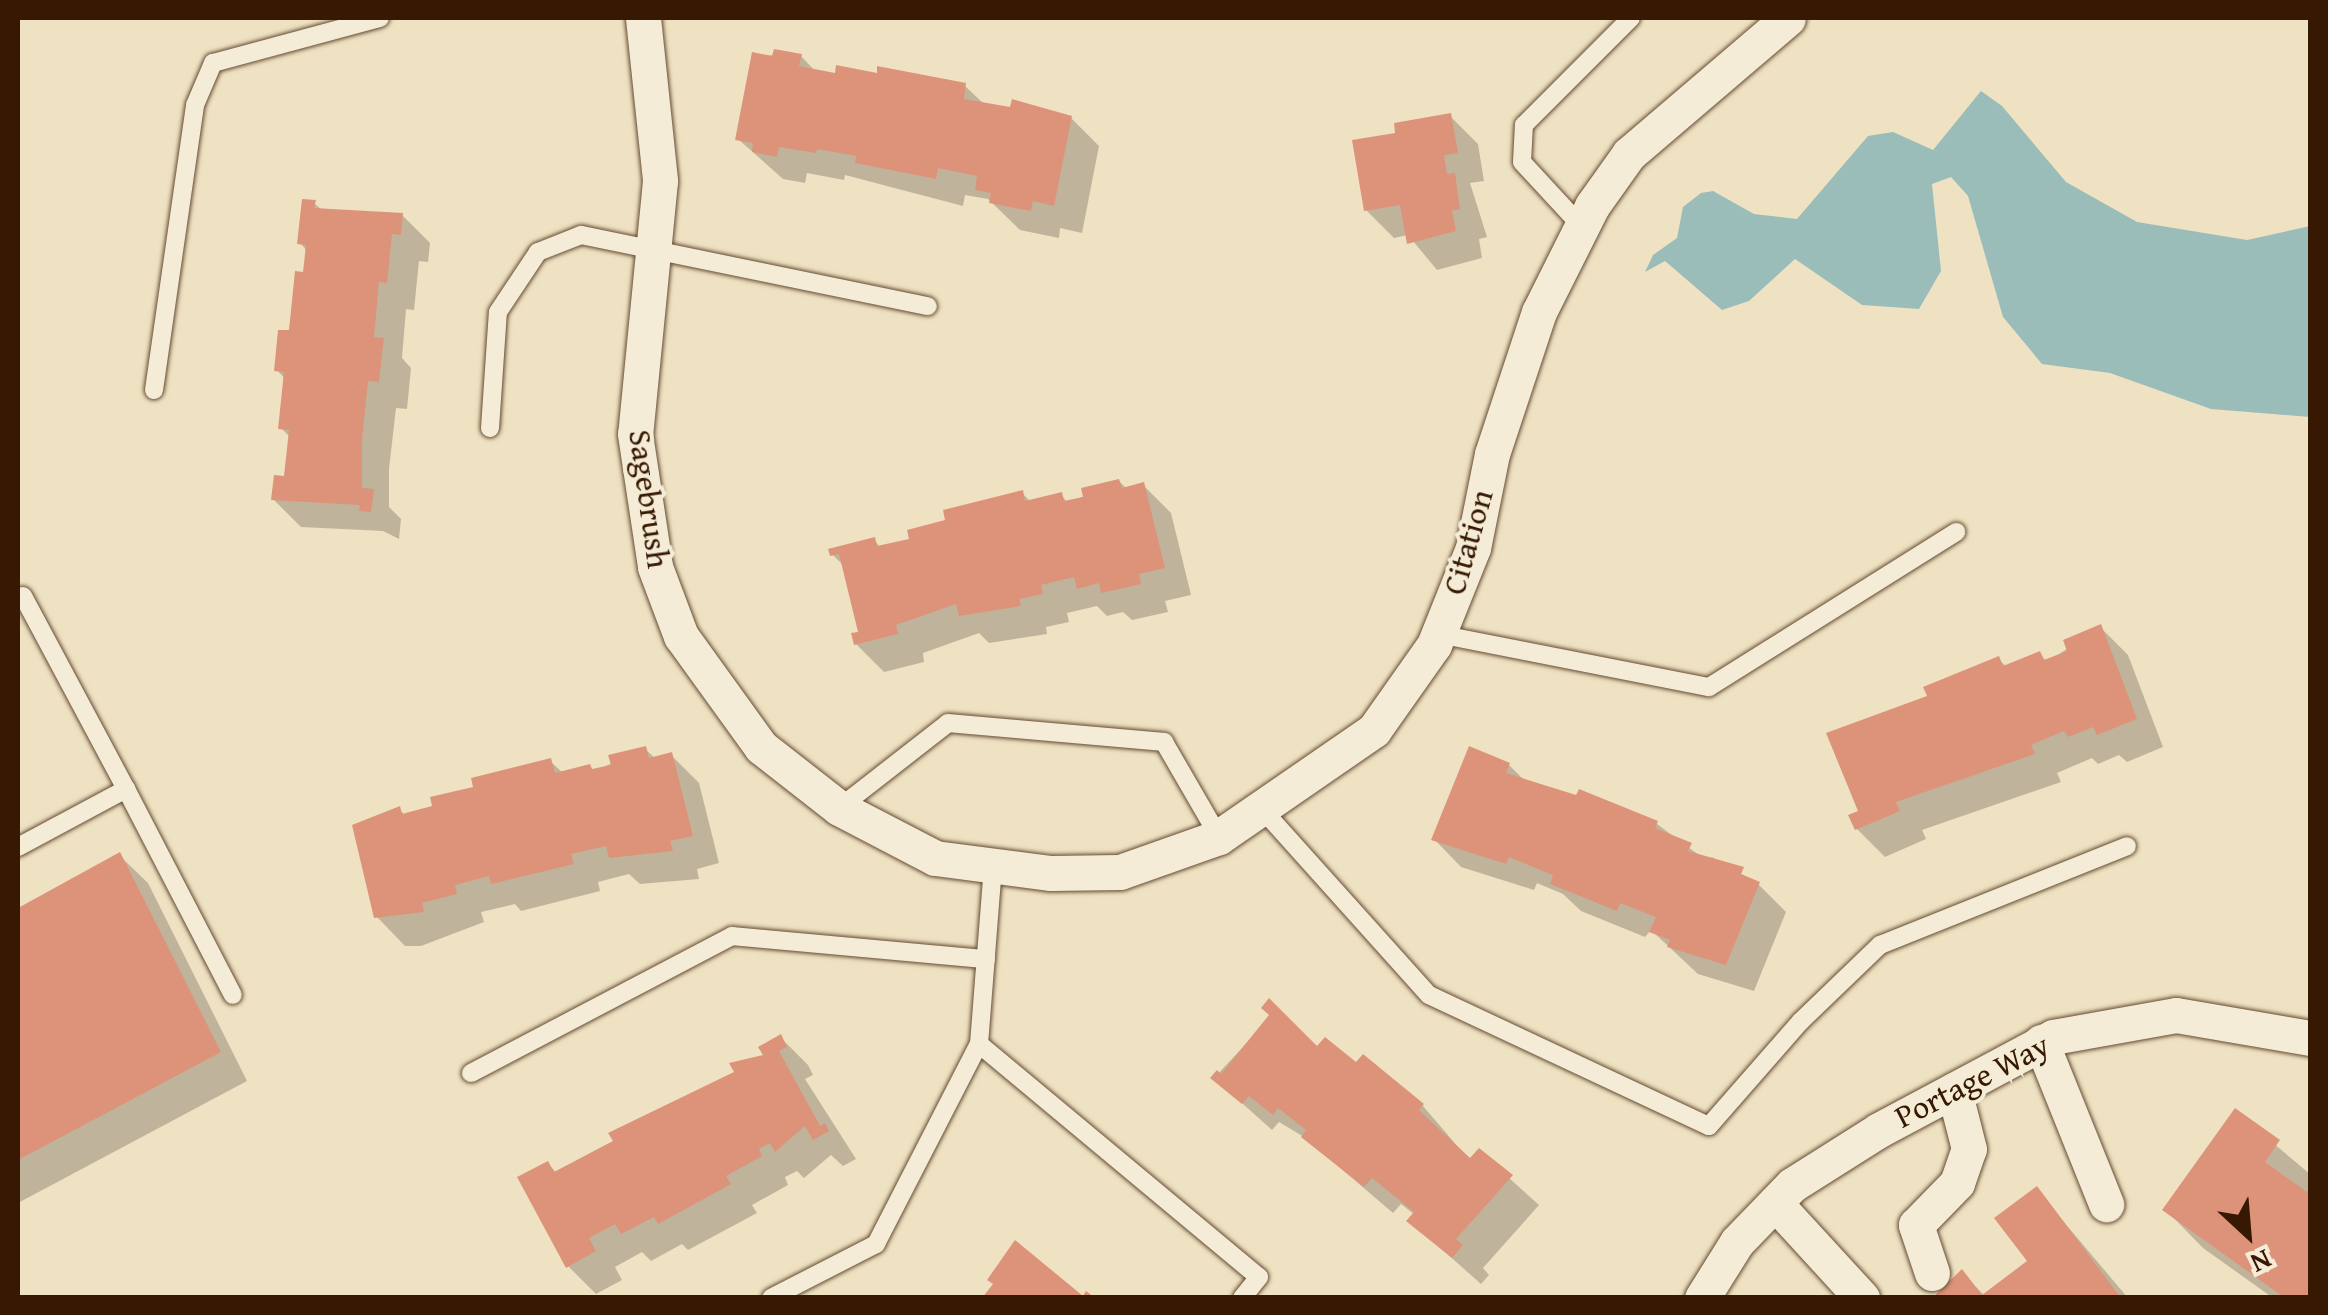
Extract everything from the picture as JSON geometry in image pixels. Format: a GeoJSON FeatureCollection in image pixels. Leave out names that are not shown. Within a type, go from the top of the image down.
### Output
{"type":"FeatureCollection","features":[{"type":"Feature","properties":{"kind":"street","name":"Sagebrush"},"geometry":{"type":"LineString","coordinates":[[643,18],[660,181],[635,434],[655,568],[681,636],[761,748],[839,808],[935,858],[993,866]]}},
{"type":"Feature","properties":{"kind":"street","name":"Citation"},"geometry":{"type":"LineString","coordinates":[[993,866],[1120,872],[1219,838],[1374,730],[1438,634],[1472,548],[1492,454],[1539,312],[1582,227],[1629,154],[1788,18]]}},
{"type":"Feature","properties":{"kind":"street","name":"Portage Way"},"geometry":{"type":"LineString","coordinates":[[1702,1298],[1737,1242],[1775,1203],[1879,1130],[2041,1042],[2176,1015],[2310,1038]]}},
{"type":"Feature","properties":{"kind":"street"},"geometry":{"type":"LineString","coordinates":[[2041,1042],[2106,1204]]}},
{"type":"Feature","properties":{"kind":"street"},"geometry":{"type":"LineString","coordinates":[[1932,1274],[1916,1226],[1957,1184],[1969,1149],[1954,1090]]}},
{"type":"Feature","properties":{"kind":"street"},"geometry":{"type":"LineString","coordinates":[[1775,1203],[1862,1298]]}},
{"type":"Feature","properties":{"kind":"lane"},"geometry":{"type":"LineString","coordinates":[[154,390],[194,105],[213,63],[380,18]]}},
{"type":"Feature","properties":{"kind":"lane"},"geometry":{"type":"LineString","coordinates":[[1582,227],[1522,162],[1524,125],[1631,18]]}},
{"type":"Feature","properties":{"kind":"lane"},"geometry":{"type":"LineString","coordinates":[[490,428],[498,312],[538,252],[581,235],[928,306]]}},
{"type":"Feature","properties":{"kind":"lane"},"geometry":{"type":"LineString","coordinates":[[1438,634],[1709,687],[1956,532]]}},
{"type":"Feature","properties":{"kind":"lane"},"geometry":{"type":"LineString","coordinates":[[24,596],[234,995]]}},
{"type":"Feature","properties":{"kind":"lane"},"geometry":{"type":"LineString","coordinates":[[839,808],[948,723],[968,724],[1164,742],[1219,838]]}},
{"type":"Feature","properties":{"kind":"lane"},"geometry":{"type":"LineString","coordinates":[[18,847],[126,788]]}},
{"type":"Feature","properties":{"kind":"lane"},"geometry":{"type":"LineString","coordinates":[[1261,808],[1429,995],[1709,1126],[1801,1020],[1880,945],[2127,846]]}},
{"type":"Feature","properties":{"kind":"lane"},"geometry":{"type":"LineString","coordinates":[[771,1298],[876,1244],[979,1044],[993,866]]}},
{"type":"Feature","properties":{"kind":"lane"},"geometry":{"type":"LineString","coordinates":[[471,1074],[732,936],[986,959]]}},
{"type":"Feature","properties":{"kind":"lane"},"geometry":{"type":"LineString","coordinates":[[979,1044],[1259,1277],[1242,1298]]}},
{"type":"Feature","properties":{"kind":"water"},"geometry":{"type":"Polygon","coordinates":[[[1981,91],[2002,106],[2066,182],[2137,222],[2247,240],[2310,226],[2310,417],[2211,409],[2110,373],[2042,364],[2003,317],[1968,196],[1951,177],[1932,184],[1941,271],[1919,309],[1862,305],[1795,259],[1749,301],[1722,310],[1665,261],[1645,272],[1653,255],[1677,238],[1683,207],[1701,193],[1713,191],[1754,214],[1797,219],[1868,136],[1893,132],[1933,150],[1981,91]]]}},
{"type":"Feature","properties":{"kind":"building"},"geometry":{"type":"Polygon","coordinates":[[[774,49],[802,54],[799,66],[835,73],[836,65],[877,73],[877,66],[966,83],[964,99],[1010,107],[1012,99],[1072,116],[1054,206],[1033,201],[1031,211],[989,203],[991,193],[975,190],[977,176],[938,168],[936,179],[855,163],[856,156],[817,149],[816,153],[779,147],[777,157],[752,152],[753,143],[735,140],[752,52],[772,56],[774,49]]]}},
{"type":"Feature","properties":{"kind":"building"},"geometry":{"type":"Polygon","coordinates":[[[1451,113],[1458,153],[1444,155],[1447,174],[1455,173],[1460,209],[1452,211],[1456,231],[1407,244],[1400,205],[1364,211],[1352,140],[1395,133],[1394,123],[1451,113]]]}},
{"type":"Feature","properties":{"kind":"building"},"geometry":{"type":"Polygon","coordinates":[[[302,199],[316,200],[314,208],[403,213],[401,235],[392,234],[387,283],[379,282],[374,337],[384,338],[379,382],[368,381],[362,488],[374,489],[371,512],[359,511],[360,505],[271,500],[274,475],[284,476],[289,430],[278,429],[284,372],[274,371],[278,330],[289,330],[295,271],[303,272],[306,245],[297,244],[302,199]]]}},
{"type":"Feature","properties":{"kind":"building"},"geometry":{"type":"Polygon","coordinates":[[[1119,479],[1122,488],[1144,482],[1165,568],[1139,574],[1141,584],[1101,593],[1099,583],[1077,589],[1074,577],[1041,585],[1043,594],[1019,599],[1021,606],[959,616],[956,604],[896,625],[898,634],[854,645],[851,633],[858,632],[839,554],[830,556],[828,549],[875,537],[877,546],[909,539],[907,530],[945,520],[943,510],[1023,490],[1025,501],[1062,492],[1064,501],[1083,497],[1081,488],[1119,479]]]}},
{"type":"Feature","properties":{"kind":"building"},"geometry":{"type":"Polygon","coordinates":[[[2101,624],[2137,719],[2097,735],[2093,727],[2068,737],[2064,731],[2031,745],[2035,754],[1896,802],[1900,811],[1855,830],[1848,815],[1858,811],[1826,733],[1927,696],[1923,687],[1999,656],[2003,666],[2040,651],[2044,660],[2067,651],[2063,640],[2101,624]]]}},
{"type":"Feature","properties":{"kind":"building"},"geometry":{"type":"Polygon","coordinates":[[[646,746],[649,758],[672,752],[693,836],[670,841],[673,851],[609,858],[606,846],[571,854],[574,864],[491,884],[489,876],[455,885],[457,894],[422,903],[424,912],[374,918],[352,825],[400,806],[402,814],[432,806],[430,797],[473,787],[471,778],[551,758],[555,773],[590,764],[592,769],[611,765],[608,755],[646,746]]]}},
{"type":"Feature","properties":{"kind":"building"},"geometry":{"type":"Polygon","coordinates":[[[1469,746],[1510,763],[1506,773],[1576,795],[1579,789],[1658,821],[1655,828],[1692,843],[1688,851],[1744,867],[1741,874],[1760,882],[1726,965],[1667,947],[1670,940],[1649,932],[1656,917],[1620,903],[1617,911],[1550,884],[1553,875],[1509,857],[1506,864],[1431,840],[1469,746]]]}},
{"type":"Feature","properties":{"kind":"building"},"geometry":{"type":"Polygon","coordinates":[[[120,852],[221,1052],[18,1160],[18,908],[120,852]]]}},
{"type":"Feature","properties":{"kind":"building"},"geometry":{"type":"Polygon","coordinates":[[[1269,998],[1317,1046],[1325,1037],[1356,1062],[1363,1054],[1424,1104],[1419,1110],[1470,1158],[1479,1148],[1513,1175],[1456,1239],[1463,1245],[1452,1258],[1406,1221],[1414,1212],[1372,1178],[1364,1187],[1301,1137],[1306,1130],[1278,1108],[1273,1115],[1249,1096],[1242,1104],[1210,1078],[1217,1070],[1221,1074],[1269,1015],[1261,1008],[1269,998]]]}},
{"type":"Feature","properties":{"kind":"building"},"geometry":{"type":"Polygon","coordinates":[[[781,1034],[787,1047],[779,1051],[820,1126],[825,1123],[829,1131],[813,1140],[805,1126],[775,1152],[770,1143],[759,1149],[762,1156],[726,1176],[731,1184],[658,1224],[654,1217],[621,1234],[615,1224],[589,1238],[596,1251],[566,1268],[517,1177],[548,1161],[554,1172],[613,1141],[608,1133],[734,1072],[729,1063],[763,1055],[758,1047],[781,1034]]]}},
{"type":"Feature","properties":{"kind":"building"},"geometry":{"type":"Polygon","coordinates":[[[2235,1108],[2280,1140],[2265,1162],[2307,1192],[2310,1186],[2310,1298],[2285,1298],[2162,1210],[2235,1108]]]}},
{"type":"Feature","properties":{"kind":"building"},"geometry":{"type":"Polygon","coordinates":[[[2037,1186],[2121,1298],[1932,1298],[1962,1269],[1982,1295],[2027,1261],[1994,1218],[2037,1186]]]}},
{"type":"Feature","properties":{"kind":"building"},"geometry":{"type":"Polygon","coordinates":[[[1015,1240],[1083,1296],[1086,1291],[1095,1298],[982,1298],[993,1284],[987,1280],[1015,1240]]]}}]}
